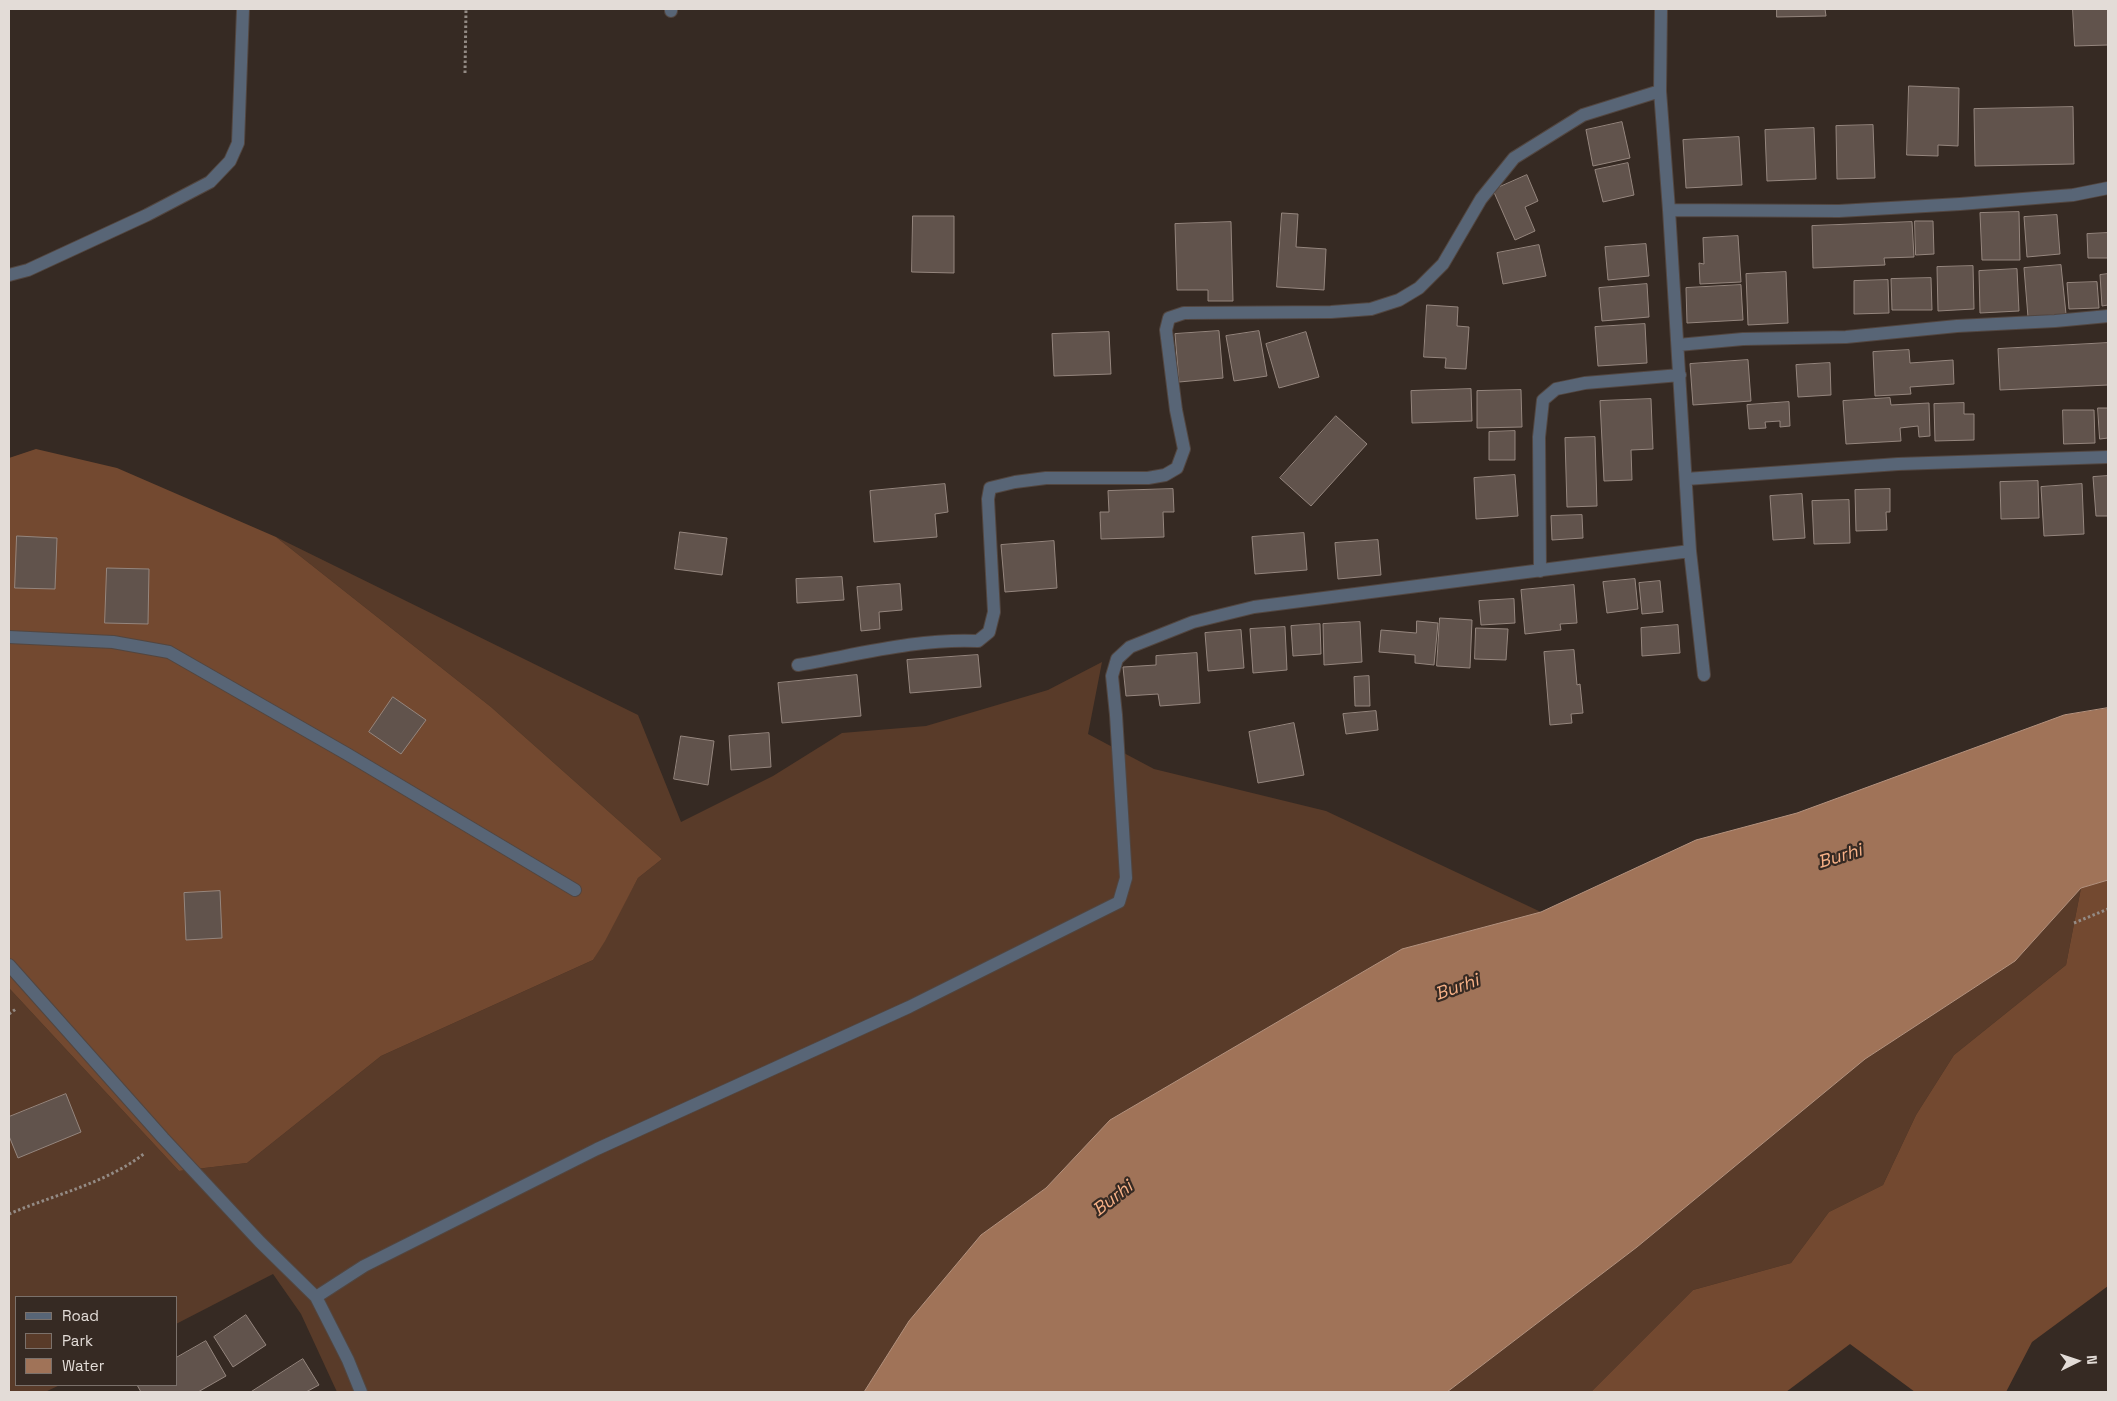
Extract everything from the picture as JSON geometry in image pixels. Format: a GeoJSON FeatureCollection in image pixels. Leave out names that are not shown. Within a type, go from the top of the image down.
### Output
{"type":"FeatureCollection","features":[{"type":"Feature","properties":{"kind":"street"},"geometry":{"type":"LineString","coordinates":[[9,275],[28,270],[210,182],[230,161],[238,143],[243,9]]}},
{"type":"Feature","properties":{"kind":"street"},"geometry":{"type":"LineString","coordinates":[[1661,9],[1660,91],[1690,551],[1704,675]]}},
{"type":"Feature","properties":{"kind":"street"},"geometry":{"type":"LineString","coordinates":[[798,665],[899,647],[964,640],[978,641],[989,632],[994,612],[988,499],[990,488],[1015,482],[1046,478],[1148,478],[1165,475],[1177,468],[1184,449],[1176,410],[1166,330],[1169,318],[1184,313],[1371,309],[1399,300],[1419,288],[1443,264],[1481,199],[1514,158],[1583,115],[1660,91]]}},
{"type":"Feature","properties":{"kind":"street"},"geometry":{"type":"LineString","coordinates":[[1669,210],[1839,211],[2073,195],[2108,188]]}},
{"type":"Feature","properties":{"kind":"street"},"geometry":{"type":"LineString","coordinates":[[1678,345],[1744,339],[1846,337],[1957,326],[2108,316]]}},
{"type":"Feature","properties":{"kind":"street"},"geometry":{"type":"LineString","coordinates":[[1540,571],[1539,438],[1544,400],[1556,389],[1585,383],[1680,375]]}},
{"type":"Feature","properties":{"kind":"street"},"geometry":{"type":"LineString","coordinates":[[1686,479],[1898,464],[2108,457]]}},
{"type":"Feature","properties":{"kind":"street"},"geometry":{"type":"LineString","coordinates":[[316,1297],[364,1266],[597,1149],[909,1007],[1119,902],[1126,878],[1112,676],[1117,659],[1130,647],[1193,622],[1254,607],[1690,551]]}},
{"type":"Feature","properties":{"kind":"street"},"geometry":{"type":"LineString","coordinates":[[9,637],[113,642],[169,652],[346,754],[575,890]]}},
{"type":"Feature","properties":{"kind":"street"},"geometry":{"type":"LineString","coordinates":[[9,965],[163,1138],[260,1242],[316,1297],[348,1360],[361,1392]]}},
{"type":"Feature","properties":{"kind":"path"},"geometry":{"type":"LineString","coordinates":[[465,73],[466,9]]}},
{"type":"Feature","properties":{"kind":"path"},"geometry":{"type":"LineString","coordinates":[[2074,923],[2108,909]]}},
{"type":"Feature","properties":{"kind":"path"},"geometry":{"type":"LineString","coordinates":[[9,1214],[84,1185],[132,1162],[163,1138]]}},
{"type":"Feature","properties":{"kind":"green space"},"geometry":{"type":"Polygon","coordinates":[[[276,537],[638,715],[681,822],[773,776],[842,733],[926,726],[1048,690],[1102,662],[1088,734],[1154,769],[1326,811],[1541,912],[1402,949],[1110,1120],[1046,1188],[981,1235],[909,1321],[864,1392],[337,1392],[301,1314],[273,1274],[178,1323],[178,1296],[15,1296],[15,1386],[58,1386],[45,1392],[9,1392],[9,988],[179,1171],[247,1163],[381,1056],[593,960],[638,878],[662,859],[491,707],[276,537]]]}},
{"type":"Feature","properties":{"kind":"green space"},"geometry":{"type":"Polygon","coordinates":[[[2081,888],[2066,965],[1954,1055],[1916,1115],[1883,1185],[1829,1212],[1791,1263],[1693,1290],[1591,1392],[1447,1392],[1637,1247],[1865,1059],[2015,961],[2081,888]]]}},
{"type":"Feature","properties":{"kind":"shaded area"},"geometry":{"type":"Polygon","coordinates":[[[36,449],[117,468],[276,537],[491,707],[662,859],[638,878],[593,960],[381,1056],[247,1163],[179,1171],[9,988],[9,458],[36,449]]]}},
{"type":"Feature","properties":{"kind":"shaded area"},"geometry":{"type":"Polygon","coordinates":[[[2108,880],[2108,1286],[2032,1342],[2006,1392],[1915,1392],[1850,1344],[1786,1392],[1591,1392],[1693,1290],[1791,1263],[1829,1212],[1883,1185],[1916,1115],[1954,1055],[2066,965],[2081,888],[2108,880]]]}},
{"type":"Feature","properties":{"kind":"water","name":"Burhi"},"geometry":{"type":"Polygon","coordinates":[[[2108,708],[2108,880],[2081,888],[2015,961],[1865,1059],[1637,1247],[1447,1392],[864,1392],[909,1321],[981,1235],[1046,1188],[1110,1120],[1402,949],[1541,912],[1696,840],[1797,813],[2064,715],[2108,708]]]}},
{"type":"Feature","properties":{"kind":"building"},"geometry":{"type":"Polygon","coordinates":[[[1777,9],[1825,9],[1826,16],[1777,17],[1777,9]]]}},
{"type":"Feature","properties":{"kind":"building"},"geometry":{"type":"Polygon","coordinates":[[[2073,9],[2108,9],[2108,45],[2075,46],[2073,9]]]}},
{"type":"Feature","properties":{"kind":"building"},"geometry":{"type":"Polygon","coordinates":[[[1909,86],[1959,88],[1958,146],[1938,145],[1938,156],[1907,155],[1909,86]]]}},
{"type":"Feature","properties":{"kind":"building"},"geometry":{"type":"Polygon","coordinates":[[[2073,107],[2074,164],[1975,166],[1974,109],[2073,107]]]}},
{"type":"Feature","properties":{"kind":"building"},"geometry":{"type":"Polygon","coordinates":[[[1622,122],[1630,158],[1593,166],[1586,130],[1622,122]]]}},
{"type":"Feature","properties":{"kind":"building"},"geometry":{"type":"Polygon","coordinates":[[[1873,125],[1875,178],[1837,179],[1836,126],[1873,125]]]}},
{"type":"Feature","properties":{"kind":"building"},"geometry":{"type":"Polygon","coordinates":[[[1814,128],[1816,179],[1767,181],[1765,130],[1814,128]]]}},
{"type":"Feature","properties":{"kind":"building"},"geometry":{"type":"Polygon","coordinates":[[[1739,137],[1742,185],[1686,188],[1683,140],[1739,137]]]}},
{"type":"Feature","properties":{"kind":"building"},"geometry":{"type":"Polygon","coordinates":[[[1628,163],[1634,195],[1603,202],[1595,170],[1628,163]]]}},
{"type":"Feature","properties":{"kind":"building"},"geometry":{"type":"Polygon","coordinates":[[[1527,175],[1538,201],[1525,207],[1535,231],[1515,240],[1493,190],[1527,175]]]}},
{"type":"Feature","properties":{"kind":"building"},"geometry":{"type":"Polygon","coordinates":[[[2019,212],[2020,260],[1982,260],[1980,213],[2019,212]]]}},
{"type":"Feature","properties":{"kind":"building"},"geometry":{"type":"Polygon","coordinates":[[[1282,213],[1298,214],[1296,247],[1326,249],[1324,290],[1277,287],[1282,213]]]}},
{"type":"Feature","properties":{"kind":"building"},"geometry":{"type":"Polygon","coordinates":[[[2057,215],[2060,254],[2027,257],[2024,217],[2057,215]]]}},
{"type":"Feature","properties":{"kind":"building"},"geometry":{"type":"Polygon","coordinates":[[[913,216],[954,216],[954,273],[912,272],[913,216]]]}},
{"type":"Feature","properties":{"kind":"building"},"geometry":{"type":"Polygon","coordinates":[[[1915,221],[1933,221],[1934,254],[1916,255],[1915,221]]]}},
{"type":"Feature","properties":{"kind":"building"},"geometry":{"type":"Polygon","coordinates":[[[1231,222],[1233,301],[1208,301],[1208,290],[1177,290],[1175,224],[1231,222]]]}},
{"type":"Feature","properties":{"kind":"building"},"geometry":{"type":"Polygon","coordinates":[[[1912,222],[1914,257],[1884,258],[1885,265],[1813,268],[1812,226],[1912,222]]]}},
{"type":"Feature","properties":{"kind":"building"},"geometry":{"type":"Polygon","coordinates":[[[2108,233],[2108,258],[2088,258],[2087,234],[2108,233]]]}},
{"type":"Feature","properties":{"kind":"building"},"geometry":{"type":"Polygon","coordinates":[[[1738,236],[1741,282],[1700,284],[1699,263],[1704,264],[1703,238],[1738,236]]]}},
{"type":"Feature","properties":{"kind":"building"},"geometry":{"type":"Polygon","coordinates":[[[1646,244],[1649,276],[1608,280],[1605,247],[1646,244]]]}},
{"type":"Feature","properties":{"kind":"building"},"geometry":{"type":"Polygon","coordinates":[[[1539,245],[1546,276],[1503,284],[1497,253],[1539,245]]]}},
{"type":"Feature","properties":{"kind":"building"},"geometry":{"type":"Polygon","coordinates":[[[2061,265],[2066,314],[2028,317],[2024,268],[2061,265]]]}},
{"type":"Feature","properties":{"kind":"building"},"geometry":{"type":"Polygon","coordinates":[[[1973,266],[1974,309],[1938,311],[1937,267],[1973,266]]]}},
{"type":"Feature","properties":{"kind":"building"},"geometry":{"type":"Polygon","coordinates":[[[2017,269],[2019,311],[1980,313],[1979,271],[2017,269]]]}},
{"type":"Feature","properties":{"kind":"building"},"geometry":{"type":"Polygon","coordinates":[[[1786,272],[1788,323],[1748,325],[1746,274],[1786,272]]]}},
{"type":"Feature","properties":{"kind":"building"},"geometry":{"type":"Polygon","coordinates":[[[2108,274],[2108,305],[2102,306],[2100,275],[2108,274]]]}},
{"type":"Feature","properties":{"kind":"building"},"geometry":{"type":"Polygon","coordinates":[[[1931,278],[1932,310],[1892,310],[1891,279],[1931,278]]]}},
{"type":"Feature","properties":{"kind":"building"},"geometry":{"type":"Polygon","coordinates":[[[1888,280],[1889,313],[1854,314],[1854,281],[1888,280]]]}},
{"type":"Feature","properties":{"kind":"building"},"geometry":{"type":"Polygon","coordinates":[[[2097,282],[2099,308],[2069,309],[2067,283],[2097,282]]]}},
{"type":"Feature","properties":{"kind":"building"},"geometry":{"type":"Polygon","coordinates":[[[1647,284],[1649,317],[1602,321],[1599,288],[1647,284]]]}},
{"type":"Feature","properties":{"kind":"building"},"geometry":{"type":"Polygon","coordinates":[[[1741,285],[1743,320],[1687,323],[1686,288],[1741,285]]]}},
{"type":"Feature","properties":{"kind":"building"},"geometry":{"type":"Polygon","coordinates":[[[1427,305],[1458,307],[1457,326],[1469,327],[1466,369],[1445,368],[1446,358],[1424,357],[1427,305]]]}},
{"type":"Feature","properties":{"kind":"building"},"geometry":{"type":"Polygon","coordinates":[[[1645,324],[1647,363],[1598,366],[1595,327],[1645,324]]]}},
{"type":"Feature","properties":{"kind":"building"},"geometry":{"type":"Polygon","coordinates":[[[1219,331],[1223,378],[1179,382],[1175,334],[1219,331]]]}},
{"type":"Feature","properties":{"kind":"building"},"geometry":{"type":"Polygon","coordinates":[[[1259,331],[1267,376],[1234,381],[1226,336],[1259,331]]]}},
{"type":"Feature","properties":{"kind":"building"},"geometry":{"type":"Polygon","coordinates":[[[1109,332],[1111,374],[1054,376],[1052,334],[1109,332]]]}},
{"type":"Feature","properties":{"kind":"building"},"geometry":{"type":"Polygon","coordinates":[[[1306,332],[1319,377],[1279,388],[1266,344],[1306,332]]]}},
{"type":"Feature","properties":{"kind":"building"},"geometry":{"type":"Polygon","coordinates":[[[2108,343],[2108,385],[2000,390],[1998,349],[2108,343]]]}},
{"type":"Feature","properties":{"kind":"building"},"geometry":{"type":"Polygon","coordinates":[[[1909,350],[1910,363],[1953,360],[1954,384],[1910,387],[1911,394],[1875,396],[1873,352],[1909,350]]]}},
{"type":"Feature","properties":{"kind":"building"},"geometry":{"type":"Polygon","coordinates":[[[1748,360],[1751,401],[1693,405],[1690,364],[1748,360]]]}},
{"type":"Feature","properties":{"kind":"building"},"geometry":{"type":"Polygon","coordinates":[[[1830,363],[1831,395],[1798,397],[1796,365],[1830,363]]]}},
{"type":"Feature","properties":{"kind":"building"},"geometry":{"type":"Polygon","coordinates":[[[1471,389],[1472,421],[1412,423],[1411,391],[1471,389]]]}},
{"type":"Feature","properties":{"kind":"building"},"geometry":{"type":"Polygon","coordinates":[[[1521,390],[1522,427],[1477,428],[1477,391],[1521,390]]]}},
{"type":"Feature","properties":{"kind":"building"},"geometry":{"type":"Polygon","coordinates":[[[1890,398],[1891,405],[1929,403],[1930,436],[1919,437],[1918,426],[1900,428],[1901,441],[1846,444],[1843,401],[1890,398]]]}},
{"type":"Feature","properties":{"kind":"building"},"geometry":{"type":"Polygon","coordinates":[[[1651,399],[1653,449],[1631,450],[1632,480],[1604,481],[1600,401],[1651,399]]]}},
{"type":"Feature","properties":{"kind":"building"},"geometry":{"type":"Polygon","coordinates":[[[1789,402],[1790,426],[1780,427],[1780,421],[1765,422],[1766,428],[1749,429],[1747,405],[1789,402]]]}},
{"type":"Feature","properties":{"kind":"building"},"geometry":{"type":"Polygon","coordinates":[[[1964,403],[1964,414],[1974,414],[1974,440],[1935,441],[1934,404],[1964,403]]]}},
{"type":"Feature","properties":{"kind":"building"},"geometry":{"type":"Polygon","coordinates":[[[2098,408],[2108,408],[2108,438],[2100,439],[2098,408]]]}},
{"type":"Feature","properties":{"kind":"building"},"geometry":{"type":"Polygon","coordinates":[[[2063,410],[2094,410],[2095,443],[2064,444],[2063,410]]]}},
{"type":"Feature","properties":{"kind":"building"},"geometry":{"type":"Polygon","coordinates":[[[1336,416],[1367,444],[1311,506],[1280,478],[1336,416]]]}},
{"type":"Feature","properties":{"kind":"building"},"geometry":{"type":"Polygon","coordinates":[[[1515,431],[1515,460],[1489,460],[1489,432],[1515,431]]]}},
{"type":"Feature","properties":{"kind":"building"},"geometry":{"type":"Polygon","coordinates":[[[1595,437],[1597,506],[1567,507],[1565,438],[1595,437]]]}},
{"type":"Feature","properties":{"kind":"building"},"geometry":{"type":"Polygon","coordinates":[[[1515,475],[1518,516],[1476,519],[1474,478],[1515,475]]]}},
{"type":"Feature","properties":{"kind":"building"},"geometry":{"type":"Polygon","coordinates":[[[2108,476],[2108,516],[2096,516],[2093,477],[2108,476]]]}},
{"type":"Feature","properties":{"kind":"building"},"geometry":{"type":"Polygon","coordinates":[[[2038,481],[2039,518],[2001,519],[2000,482],[2038,481]]]}},
{"type":"Feature","properties":{"kind":"building"},"geometry":{"type":"Polygon","coordinates":[[[945,484],[948,512],[935,514],[937,537],[874,542],[870,491],[945,484]]]}},
{"type":"Feature","properties":{"kind":"building"},"geometry":{"type":"Polygon","coordinates":[[[2082,484],[2084,534],[2044,536],[2041,487],[2082,484]]]}},
{"type":"Feature","properties":{"kind":"building"},"geometry":{"type":"Polygon","coordinates":[[[1173,489],[1174,512],[1163,512],[1164,537],[1101,539],[1100,512],[1109,512],[1108,491],[1173,489]]]}},
{"type":"Feature","properties":{"kind":"building"},"geometry":{"type":"Polygon","coordinates":[[[1890,489],[1890,512],[1886,512],[1887,530],[1856,531],[1855,490],[1890,489]]]}},
{"type":"Feature","properties":{"kind":"building"},"geometry":{"type":"Polygon","coordinates":[[[1802,494],[1805,538],[1773,540],[1770,496],[1802,494]]]}},
{"type":"Feature","properties":{"kind":"building"},"geometry":{"type":"Polygon","coordinates":[[[1849,500],[1850,543],[1814,544],[1812,501],[1849,500]]]}},
{"type":"Feature","properties":{"kind":"building"},"geometry":{"type":"Polygon","coordinates":[[[1582,515],[1583,538],[1552,540],[1551,516],[1582,515]]]}},
{"type":"Feature","properties":{"kind":"building"},"geometry":{"type":"Polygon","coordinates":[[[680,532],[727,538],[722,575],[675,569],[680,532]]]}},
{"type":"Feature","properties":{"kind":"building"},"geometry":{"type":"Polygon","coordinates":[[[1304,533],[1307,570],[1255,574],[1252,537],[1304,533]]]}},
{"type":"Feature","properties":{"kind":"building"},"geometry":{"type":"Polygon","coordinates":[[[17,536],[57,538],[55,589],[15,588],[17,536]]]}},
{"type":"Feature","properties":{"kind":"building"},"geometry":{"type":"Polygon","coordinates":[[[1378,540],[1381,575],[1338,579],[1335,543],[1378,540]]]}},
{"type":"Feature","properties":{"kind":"building"},"geometry":{"type":"Polygon","coordinates":[[[1054,541],[1057,588],[1005,592],[1001,545],[1054,541]]]}},
{"type":"Feature","properties":{"kind":"building"},"geometry":{"type":"Polygon","coordinates":[[[107,568],[149,569],[148,624],[105,623],[107,568]]]}},
{"type":"Feature","properties":{"kind":"building"},"geometry":{"type":"Polygon","coordinates":[[[842,577],[844,600],[797,603],[796,579],[842,577]]]}},
{"type":"Feature","properties":{"kind":"building"},"geometry":{"type":"Polygon","coordinates":[[[1635,579],[1638,609],[1607,613],[1603,582],[1635,579]]]}},
{"type":"Feature","properties":{"kind":"building"},"geometry":{"type":"Polygon","coordinates":[[[1660,581],[1663,612],[1642,614],[1639,583],[1660,581]]]}},
{"type":"Feature","properties":{"kind":"building"},"geometry":{"type":"Polygon","coordinates":[[[900,584],[902,610],[879,612],[880,629],[861,631],[857,587],[900,584]]]}},
{"type":"Feature","properties":{"kind":"building"},"geometry":{"type":"Polygon","coordinates":[[[1574,585],[1577,623],[1560,624],[1561,630],[1525,634],[1521,590],[1574,585]]]}},
{"type":"Feature","properties":{"kind":"building"},"geometry":{"type":"Polygon","coordinates":[[[1514,599],[1515,623],[1481,625],[1479,601],[1514,599]]]}},
{"type":"Feature","properties":{"kind":"building"},"geometry":{"type":"Polygon","coordinates":[[[1440,618],[1472,620],[1470,668],[1437,666],[1440,618]]]}},
{"type":"Feature","properties":{"kind":"building"},"geometry":{"type":"Polygon","coordinates":[[[1417,621],[1438,623],[1434,665],[1415,663],[1415,655],[1379,652],[1381,630],[1416,633],[1417,621]]]}},
{"type":"Feature","properties":{"kind":"building"},"geometry":{"type":"Polygon","coordinates":[[[1360,622],[1362,662],[1324,665],[1323,624],[1360,622]]]}},
{"type":"Feature","properties":{"kind":"building"},"geometry":{"type":"Polygon","coordinates":[[[1320,624],[1321,654],[1293,656],[1291,626],[1320,624]]]}},
{"type":"Feature","properties":{"kind":"building"},"geometry":{"type":"Polygon","coordinates":[[[1678,625],[1680,653],[1642,656],[1641,628],[1678,625]]]}},
{"type":"Feature","properties":{"kind":"building"},"geometry":{"type":"Polygon","coordinates":[[[1285,627],[1287,670],[1253,673],[1250,629],[1285,627]]]}},
{"type":"Feature","properties":{"kind":"building"},"geometry":{"type":"Polygon","coordinates":[[[1476,628],[1508,629],[1506,660],[1475,659],[1476,628]]]}},
{"type":"Feature","properties":{"kind":"building"},"geometry":{"type":"Polygon","coordinates":[[[1241,630],[1244,668],[1208,671],[1205,633],[1241,630]]]}},
{"type":"Feature","properties":{"kind":"building"},"geometry":{"type":"Polygon","coordinates":[[[1574,650],[1577,685],[1580,684],[1583,713],[1571,714],[1572,723],[1550,725],[1544,652],[1574,650]]]}},
{"type":"Feature","properties":{"kind":"building"},"geometry":{"type":"Polygon","coordinates":[[[1197,653],[1200,703],[1160,706],[1158,694],[1126,696],[1123,667],[1156,665],[1156,656],[1197,653]]]}},
{"type":"Feature","properties":{"kind":"building"},"geometry":{"type":"Polygon","coordinates":[[[978,655],[981,687],[910,693],[907,660],[978,655]]]}},
{"type":"Feature","properties":{"kind":"building"},"geometry":{"type":"Polygon","coordinates":[[[857,675],[861,716],[782,723],[778,683],[857,675]]]}},
{"type":"Feature","properties":{"kind":"building"},"geometry":{"type":"Polygon","coordinates":[[[1369,676],[1370,706],[1355,706],[1354,677],[1369,676]]]}},
{"type":"Feature","properties":{"kind":"building"},"geometry":{"type":"Polygon","coordinates":[[[393,697],[426,720],[401,754],[369,732],[393,697]]]}},
{"type":"Feature","properties":{"kind":"building"},"geometry":{"type":"Polygon","coordinates":[[[1376,711],[1378,730],[1346,734],[1343,714],[1376,711]]]}},
{"type":"Feature","properties":{"kind":"building"},"geometry":{"type":"Polygon","coordinates":[[[1294,723],[1304,775],[1258,783],[1249,732],[1294,723]]]}},
{"type":"Feature","properties":{"kind":"building"},"geometry":{"type":"Polygon","coordinates":[[[769,733],[771,767],[731,770],[729,736],[769,733]]]}},
{"type":"Feature","properties":{"kind":"building"},"geometry":{"type":"Polygon","coordinates":[[[681,736],[714,741],[708,785],[674,779],[681,736]]]}},
{"type":"Feature","properties":{"kind":"building"},"geometry":{"type":"Polygon","coordinates":[[[220,891],[222,938],[186,940],[184,893],[220,891]]]}},
{"type":"Feature","properties":{"kind":"building"},"geometry":{"type":"Polygon","coordinates":[[[66,1094],[81,1132],[18,1158],[9,1136],[9,1117],[66,1094]]]}},
{"type":"Feature","properties":{"kind":"building"},"geometry":{"type":"Polygon","coordinates":[[[246,1315],[266,1345],[233,1367],[214,1337],[246,1315]]]}},
{"type":"Feature","properties":{"kind":"building"},"geometry":{"type":"Polygon","coordinates":[[[206,1341],[226,1376],[198,1392],[141,1392],[138,1386],[178,1386],[178,1357],[206,1341]]]}},
{"type":"Feature","properties":{"kind":"building"},"geometry":{"type":"Polygon","coordinates":[[[303,1359],[319,1385],[306,1392],[251,1392],[303,1359]]]}}]}
